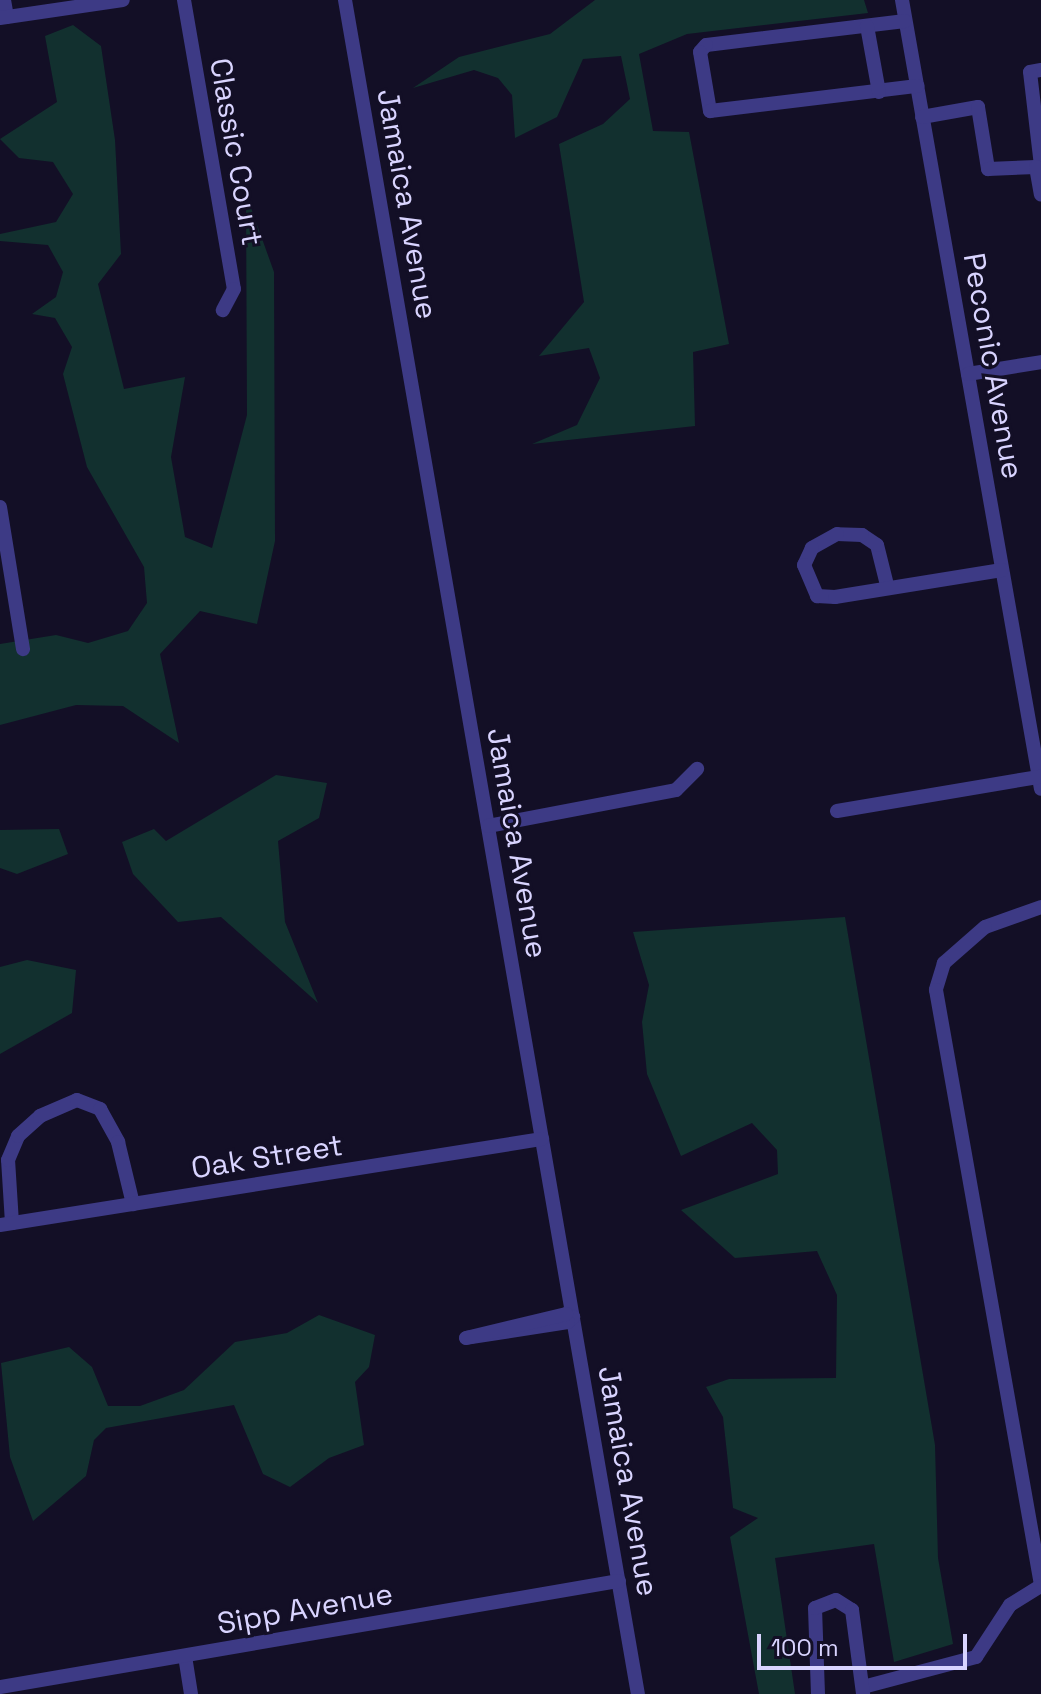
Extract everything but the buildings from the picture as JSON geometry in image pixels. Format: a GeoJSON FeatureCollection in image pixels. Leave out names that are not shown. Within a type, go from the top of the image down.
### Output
{"type":"FeatureCollection","features":[{"type":"Feature","properties":{"kind":"street"},"geometry":{"type":"LineString","coordinates":[[4,0],[3,18],[123,0]]}},
{"type":"Feature","properties":{"kind":"street","name":"Classic Court"},"geometry":{"type":"LineString","coordinates":[[184,0],[234,289],[223,310]]}},
{"type":"Feature","properties":{"kind":"street","name":"Jamaica Avenue"},"geometry":{"type":"LineString","coordinates":[[345,0],[638,1694]]}},
{"type":"Feature","properties":{"kind":"street","name":"Peconic Avenue"},"geometry":{"type":"LineString","coordinates":[[902,0],[1040,783]]}},
{"type":"Feature","properties":{"kind":"street"},"geometry":{"type":"LineString","coordinates":[[905,21],[706,45],[700,52],[710,111],[721,115],[917,86]]}},
{"type":"Feature","properties":{"kind":"street"},"geometry":{"type":"LineString","coordinates":[[867,26],[879,92]]}},
{"type":"Feature","properties":{"kind":"street"},"geometry":{"type":"LineString","coordinates":[[1041,70],[1030,72],[1037,121],[1041,195]]}},
{"type":"Feature","properties":{"kind":"street"},"geometry":{"type":"LineString","coordinates":[[922,117],[978,107],[988,169],[1038,166]]}},
{"type":"Feature","properties":{"kind":"street"},"geometry":{"type":"LineString","coordinates":[[968,374],[1041,362]]}},
{"type":"Feature","properties":{"kind":"street"},"geometry":{"type":"LineString","coordinates":[[0,507],[23,649]]}},
{"type":"Feature","properties":{"kind":"street"},"geometry":{"type":"LineString","coordinates":[[887,585],[877,545],[862,535],[837,534],[812,548],[804,565],[817,596],[1002,570]]}},
{"type":"Feature","properties":{"kind":"street"},"geometry":{"type":"LineString","coordinates":[[488,826],[676,790],[697,769]]}},
{"type":"Feature","properties":{"kind":"street"},"geometry":{"type":"LineString","coordinates":[[837,811],[1040,783]]}},
{"type":"Feature","properties":{"kind":"street"},"geometry":{"type":"LineString","coordinates":[[818,1694],[813,1627],[815,1608],[826,1601],[852,1610],[863,1690],[976,1657],[1010,1605],[1041,1585],[946,1053],[939,975],[985,927],[1041,907]]}},
{"type":"Feature","properties":{"kind":"street"},"geometry":{"type":"LineString","coordinates":[[6,1224],[8,1160],[18,1136],[40,1116],[77,1100],[100,1109],[118,1142],[133,1204]]}},
{"type":"Feature","properties":{"kind":"street","name":"Oak Street"},"geometry":{"type":"LineString","coordinates":[[6,1224],[542,1139]]}},
{"type":"Feature","properties":{"kind":"street"},"geometry":{"type":"LineString","coordinates":[[573,1317],[537,1328],[466,1338],[489,1329],[573,1317]]}},
{"type":"Feature","properties":{"kind":"street","name":"Sipp Avenue"},"geometry":{"type":"LineString","coordinates":[[0,1687],[619,1581]]}},
{"type":"Feature","properties":{"kind":"street"},"geometry":{"type":"LineString","coordinates":[[185,1656],[191,1694]]}},
{"type":"Feature","properties":{"kind":"green space"},"geometry":{"type":"Polygon","coordinates":[[[595,0],[864,0],[868,13],[687,34],[639,54],[653,131],[689,132],[729,344],[693,352],[695,426],[532,444],[577,425],[600,378],[589,348],[539,356],[584,302],[559,144],[603,124],[630,99],[621,56],[583,59],[557,117],[515,138],[512,95],[498,78],[474,70],[413,88],[459,57],[550,34],[595,0]]]}},
{"type":"Feature","properties":{"kind":"green space"},"geometry":{"type":"Polygon","coordinates":[[[73,25],[101,46],[115,140],[121,254],[98,284],[124,389],[185,377],[171,457],[185,537],[212,548],[247,415],[246,194],[274,272],[275,541],[257,624],[200,611],[160,654],[179,743],[123,706],[76,705],[0,725],[0,644],[56,635],[88,643],[128,631],[147,603],[144,567],[87,467],[63,374],[72,347],[55,318],[32,314],[56,297],[63,272],[48,245],[0,241],[0,234],[56,222],[73,194],[53,162],[19,158],[0,139],[57,102],[45,36],[73,25]]]}},
{"type":"Feature","properties":{"kind":"green space"},"geometry":{"type":"Polygon","coordinates":[[[276,775],[327,783],[319,818],[278,841],[285,922],[318,1003],[221,917],[178,922],[133,874],[122,842],[154,829],[166,841],[276,775]]]}},
{"type":"Feature","properties":{"kind":"green space"},"geometry":{"type":"Polygon","coordinates":[[[59,829],[68,854],[17,874],[0,868],[0,830],[59,829]]]}},
{"type":"Feature","properties":{"kind":"green space"},"geometry":{"type":"Polygon","coordinates":[[[845,917],[935,1445],[938,1558],[953,1644],[894,1662],[874,1544],[775,1558],[795,1694],[759,1694],[730,1537],[758,1518],[733,1508],[723,1417],[706,1387],[729,1379],[836,1378],[837,1295],[817,1251],[735,1258],[681,1210],[778,1174],[777,1150],[752,1123],[681,1156],[647,1074],[642,1022],[649,985],[633,932],[845,917]]]}},
{"type":"Feature","properties":{"kind":"green space"},"geometry":{"type":"Polygon","coordinates":[[[27,960],[76,970],[72,1013],[0,1054],[0,967],[27,960]]]}},
{"type":"Feature","properties":{"kind":"green space"},"geometry":{"type":"Polygon","coordinates":[[[319,1315],[375,1335],[369,1367],[355,1382],[364,1445],[329,1458],[290,1487],[263,1474],[234,1405],[106,1428],[94,1440],[86,1476],[33,1521],[10,1457],[1,1363],[69,1347],[92,1367],[108,1406],[140,1406],[184,1390],[235,1342],[287,1333],[319,1315]]]}}]}
